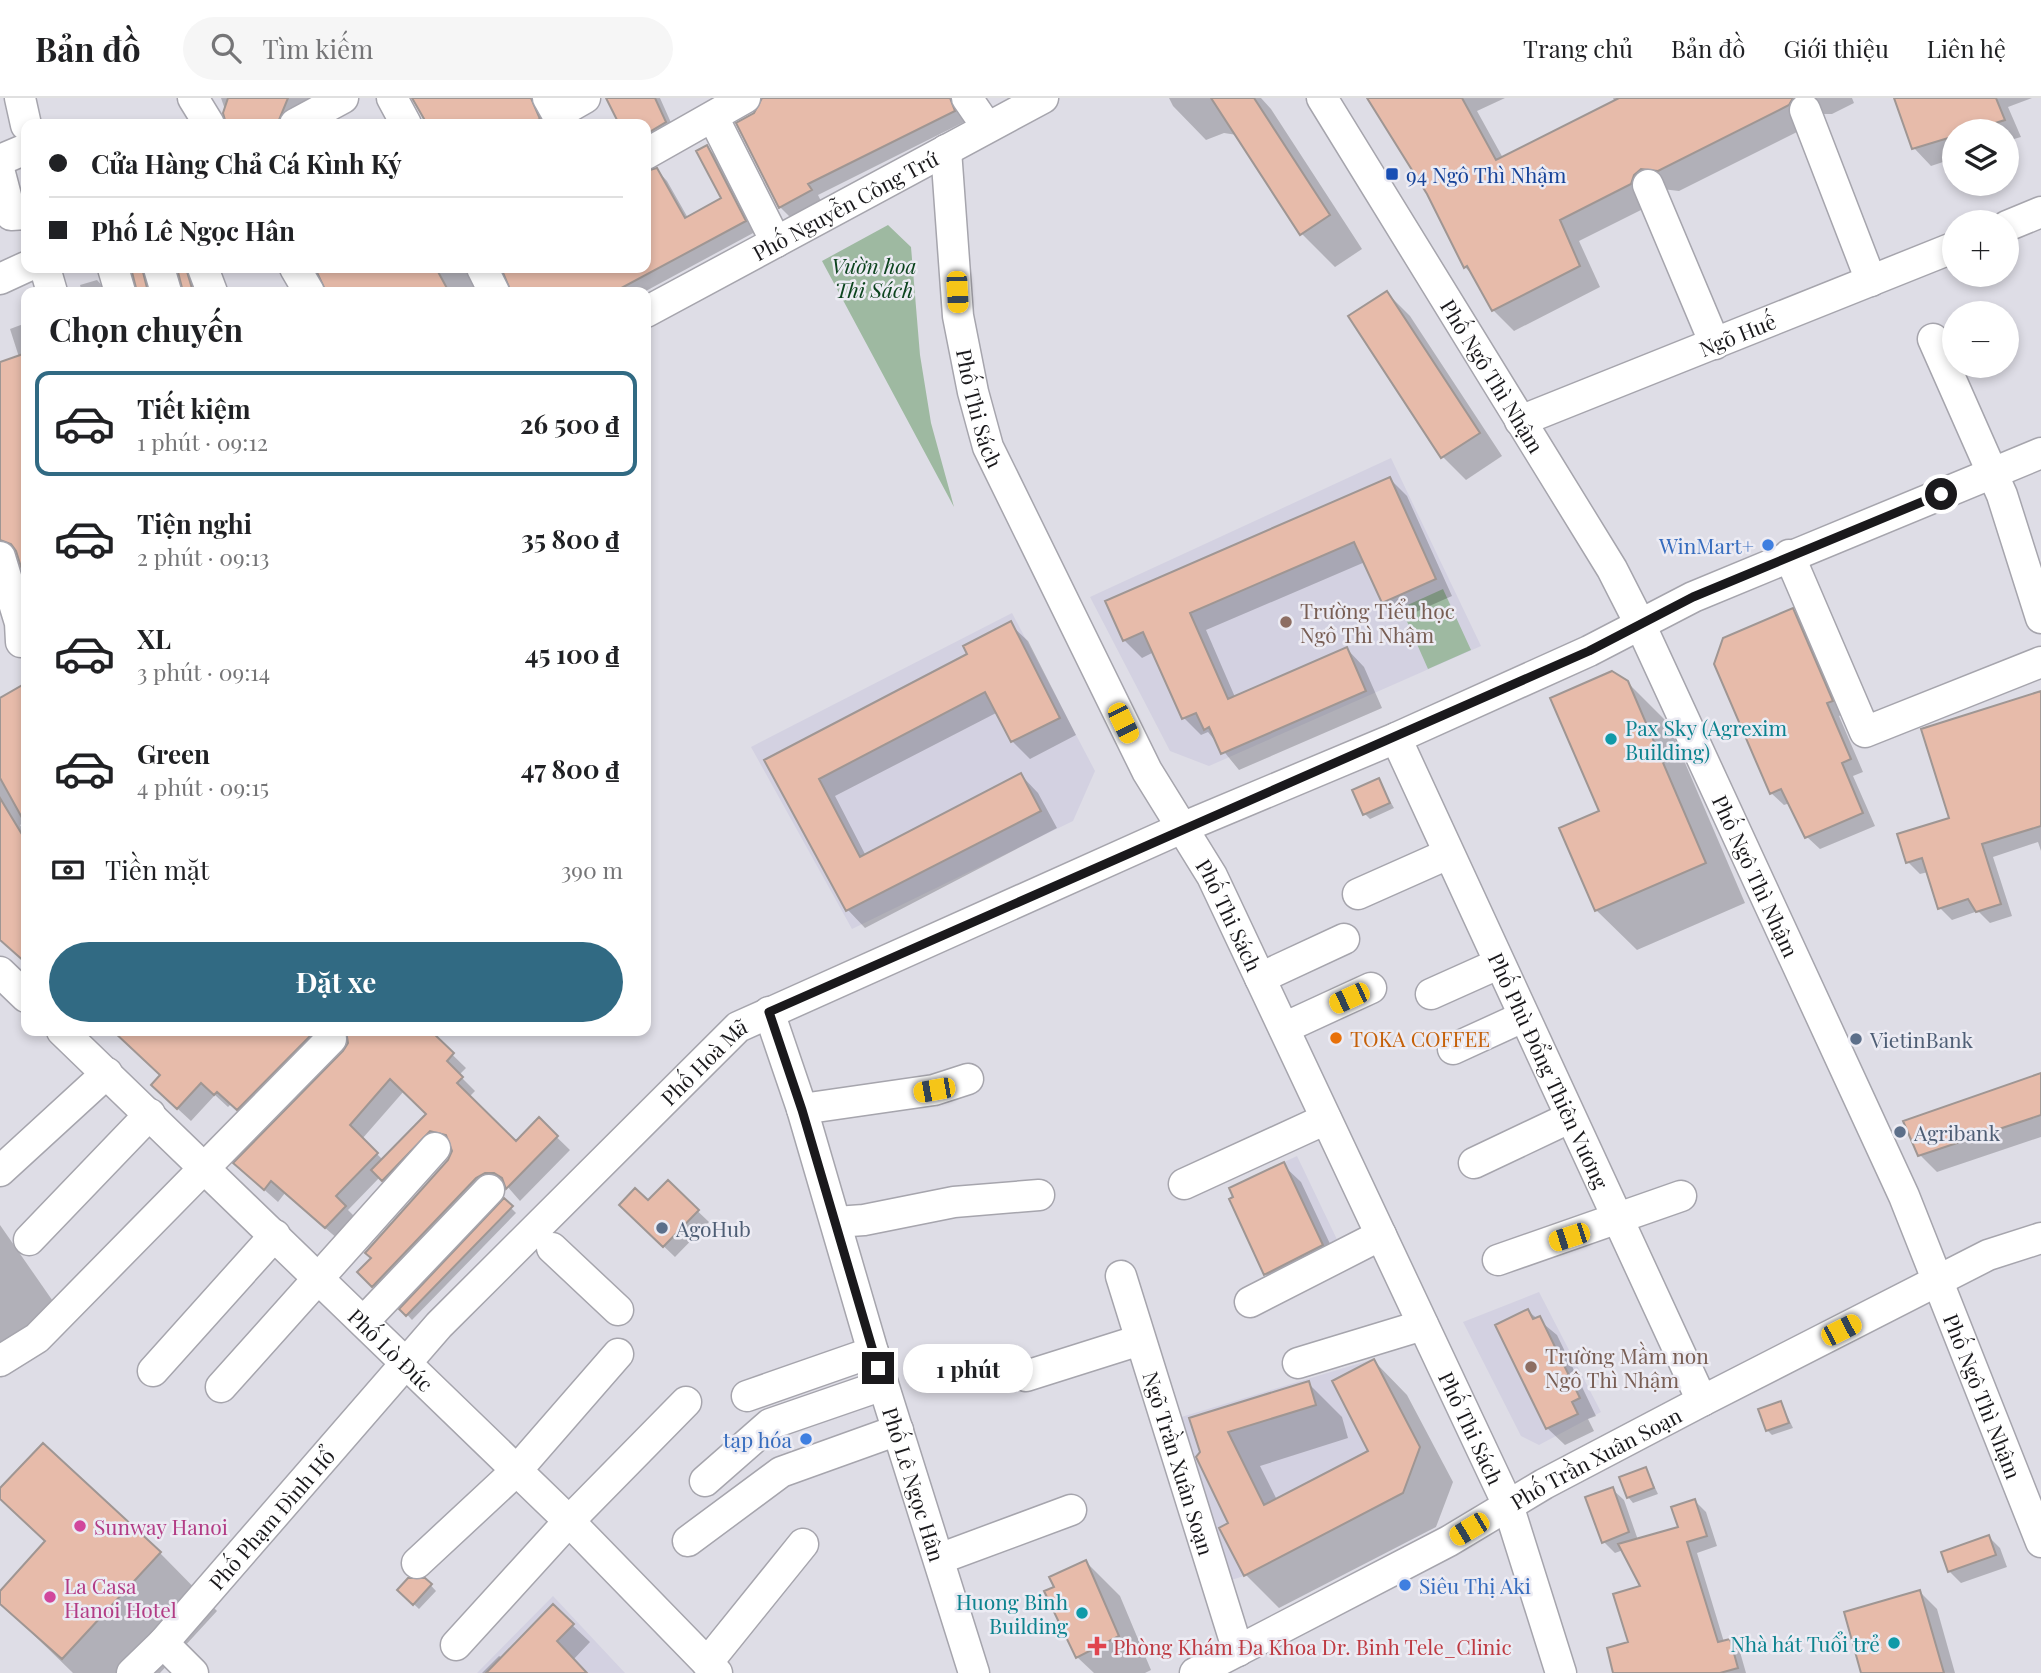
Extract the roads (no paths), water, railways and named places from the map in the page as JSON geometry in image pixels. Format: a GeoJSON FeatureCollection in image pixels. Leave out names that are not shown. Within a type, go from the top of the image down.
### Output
{"type":"FeatureCollection","features":[{"type":"Feature","properties":{"kind":"street"},"geometry":{"type":"LineString","coordinates":[[20,98],[25,119]]}},
{"type":"Feature","properties":{"kind":"street"},"geometry":{"type":"LineString","coordinates":[[193,98],[206,119]]}},
{"type":"Feature","properties":{"kind":"street"},"geometry":{"type":"LineString","coordinates":[[304,119],[343,98]]}},
{"type":"Feature","properties":{"kind":"street"},"geometry":{"type":"LineString","coordinates":[[392,98],[402,119]]}},
{"type":"Feature","properties":{"kind":"street"},"geometry":{"type":"LineString","coordinates":[[548,98],[557,114],[585,98]]}},
{"type":"Feature","properties":{"kind":"street"},"geometry":{"type":"LineString","coordinates":[[651,151],[745,98]]}},
{"type":"Feature","properties":{"kind":"street"},"geometry":{"type":"LineString","coordinates":[[967,98],[987,128]]}},
{"type":"Feature","properties":{"kind":"street","name":"Phố Nguyễn Công Trứ"},"geometry":{"type":"LineString","coordinates":[[651,309],[1043,98]]}},
{"type":"Feature","properties":{"kind":"street","name":"Phố Ngô Thì Nhậm"},"geometry":{"type":"LineString","coordinates":[[1322,98],[1612,569],[1640,624],[1904,1196],[2041,1542]]}},
{"type":"Feature","properties":{"kind":"street"},"geometry":{"type":"LineString","coordinates":[[1805,110],[1871,281]]}},
{"type":"Feature","properties":{"kind":"street"},"geometry":{"type":"LineString","coordinates":[[713,117],[776,242]]}},
{"type":"Feature","properties":{"kind":"street","name":"Phố Thi Sách"},"geometry":{"type":"LineString","coordinates":[[946,149],[958,316],[973,392],[988,447],[1147,771],[1212,876],[1508,1505],[1561,1673]]}},
{"type":"Feature","properties":{"kind":"street"},"geometry":{"type":"LineString","coordinates":[[0,160],[21,151]]}},
{"type":"Feature","properties":{"kind":"street"},"geometry":{"type":"LineString","coordinates":[[0,173],[11,215],[21,214]]}},
{"type":"Feature","properties":{"kind":"street"},"geometry":{"type":"LineString","coordinates":[[1648,185],[1715,344]]}},
{"type":"Feature","properties":{"kind":"street"},"geometry":{"type":"LineString","coordinates":[[2019,221],[2041,212]]}},
{"type":"Feature","properties":{"kind":"street","name":"Ngõ Huế"},"geometry":{"type":"LineString","coordinates":[[1520,421],[1942,252]]}},
{"type":"Feature","properties":{"kind":"street"},"geometry":{"type":"LineString","coordinates":[[0,279],[21,269]]}},
{"type":"Feature","properties":{"kind":"street"},"geometry":{"type":"LineString","coordinates":[[1933,339],[2002,495],[2041,618]]}},
{"type":"Feature","properties":{"kind":"street","name":"Phố Hoà Mã"},"geometry":{"type":"LineString","coordinates":[[406,1362],[439,1325],[715,1046],[738,1027],[1184,827],[1396,738],[1589,651],[1640,624],[1789,555],[2041,453]]}},
{"type":"Feature","properties":{"kind":"street"},"geometry":{"type":"LineString","coordinates":[[1789,555],[1865,732],[2041,662]]}},
{"type":"Feature","properties":{"kind":"street"},"geometry":{"type":"LineString","coordinates":[[0,557],[20,623],[16,645]]}},
{"type":"Feature","properties":{"kind":"street","name":"Phố Phù Đổng Thiên Vương"},"geometry":{"type":"LineString","coordinates":[[1396,738],[1616,1221],[1702,1401]]}},
{"type":"Feature","properties":{"kind":"street"},"geometry":{"type":"LineString","coordinates":[[1358,894],[1448,854]]}},
{"type":"Feature","properties":{"kind":"street"},"geometry":{"type":"LineString","coordinates":[[1260,978],[1344,939]]}},
{"type":"Feature","properties":{"kind":"street"},"geometry":{"type":"LineString","coordinates":[[1431,994],[1498,964]]}},
{"type":"Feature","properties":{"kind":"street"},"geometry":{"type":"LineString","coordinates":[[0,972],[21,992]]}},
{"type":"Feature","properties":{"kind":"street"},"geometry":{"type":"LineString","coordinates":[[1283,1028],[1371,988]]}},
{"type":"Feature","properties":{"kind":"street","name":"Phố Lê Ngọc Hân"},"geometry":{"type":"LineString","coordinates":[[769,1012],[802,1110],[873,1352],[975,1673]]}},
{"type":"Feature","properties":{"kind":"street"},"geometry":{"type":"LineString","coordinates":[[1453,1049],[1523,1017]]}},
{"type":"Feature","properties":{"kind":"street","name":"Phố Lò Đúc"},"geometry":{"type":"LineString","coordinates":[[67,1036],[517,1470],[712,1668]]}},
{"type":"Feature","properties":{"kind":"street"},"geometry":{"type":"LineString","coordinates":[[0,1361],[37,1338],[331,1039]]}},
{"type":"Feature","properties":{"kind":"street"},"geometry":{"type":"LineString","coordinates":[[0,1171],[107,1073]]}},
{"type":"Feature","properties":{"kind":"street"},"geometry":{"type":"LineString","coordinates":[[802,1110],[934,1090],[968,1079]]}},
{"type":"Feature","properties":{"kind":"street"},"geometry":{"type":"LineString","coordinates":[[29,1240],[150,1114]]}},
{"type":"Feature","properties":{"kind":"street"},"geometry":{"type":"LineString","coordinates":[[1474,1163],[1569,1118]]}},
{"type":"Feature","properties":{"kind":"street"},"geometry":{"type":"LineString","coordinates":[[1184,1184],[1326,1119]]}},
{"type":"Feature","properties":{"kind":"street"},"geometry":{"type":"LineString","coordinates":[[221,1387],[435,1149]]}},
{"type":"Feature","properties":{"kind":"street"},"geometry":{"type":"LineString","coordinates":[[364,1321],[489,1190]]}},
{"type":"Feature","properties":{"kind":"street"},"geometry":{"type":"LineString","coordinates":[[836,1222],[864,1220],[954,1202],[1039,1195]]}},
{"type":"Feature","properties":{"kind":"street"},"geometry":{"type":"LineString","coordinates":[[1498,1260],[1616,1221],[1681,1196]]}},
{"type":"Feature","properties":{"kind":"street"},"geometry":{"type":"LineString","coordinates":[[153,1371],[275,1235]]}},
{"type":"Feature","properties":{"kind":"street"},"geometry":{"type":"LineString","coordinates":[[1250,1302],[1381,1235]]}},
{"type":"Feature","properties":{"kind":"street","name":"Phố Trần Xuân Soạn"},"geometry":{"type":"LineString","coordinates":[[1195,1673],[1449,1541],[1508,1505],[1702,1401],[1938,1279],[1988,1255],[2041,1238]]}},
{"type":"Feature","properties":{"kind":"street"},"geometry":{"type":"LineString","coordinates":[[552,1248],[618,1310]]}},
{"type":"Feature","properties":{"kind":"street","name":"Ngõ Trần Xuân Soạn"},"geometry":{"type":"LineString","coordinates":[[1121,1276],[1238,1651]]}},
{"type":"Feature","properties":{"kind":"street"},"geometry":{"type":"LineString","coordinates":[[1298,1363],[1423,1325]]}},
{"type":"Feature","properties":{"kind":"street"},"geometry":{"type":"LineString","coordinates":[[1026,1376],[1140,1340]]}},
{"type":"Feature","properties":{"kind":"street"},"geometry":{"type":"LineString","coordinates":[[747,1396],[873,1352]]}},
{"type":"Feature","properties":{"kind":"street"},"geometry":{"type":"LineString","coordinates":[[417,1563],[517,1470],[618,1354]]}},
{"type":"Feature","properties":{"kind":"street","name":"Phố Phạm Đình Hổ"},"geometry":{"type":"LineString","coordinates":[[132,1673],[163,1643],[406,1362]]}},
{"type":"Feature","properties":{"kind":"street"},"geometry":{"type":"LineString","coordinates":[[705,1481],[770,1424],[884,1385]]}},
{"type":"Feature","properties":{"kind":"street"},"geometry":{"type":"LineString","coordinates":[[456,1645],[569,1521],[686,1402]]}},
{"type":"Feature","properties":{"kind":"street"},"geometry":{"type":"LineString","coordinates":[[688,1541],[781,1472],[898,1430]]}},
{"type":"Feature","properties":{"kind":"street"},"geometry":{"type":"LineString","coordinates":[[939,1559],[1071,1510]]}},
{"type":"Feature","properties":{"kind":"street"},"geometry":{"type":"LineString","coordinates":[[712,1668],[803,1544]]}},
{"type":"Feature","properties":{"kind":"street"},"geometry":{"type":"LineString","coordinates":[[163,1643],[193,1673]]}},
{"type":"Feature","properties":{"kind":"place","name":"94 Ngô Thì Nhậm"},"geometry":{"type":"Point","coordinates":[1392,174]}},
{"type":"Feature","properties":{"kind":"place","name":"WinMart+"},"geometry":{"type":"Point","coordinates":[1768,545]}},
{"type":"Feature","properties":{"kind":"place","name":"Trường Tiểu học Ngô Thì Nhậm"},"geometry":{"type":"Point","coordinates":[1286,622]}},
{"type":"Feature","properties":{"kind":"place","name":"Pax Sky (Agrexim Building)"},"geometry":{"type":"Point","coordinates":[1611,739]}},
{"type":"Feature","properties":{"kind":"place","name":"TOKA COFFEE"},"geometry":{"type":"Point","coordinates":[1336,1038]}},
{"type":"Feature","properties":{"kind":"place","name":"VietinBank"},"geometry":{"type":"Point","coordinates":[1856,1039]}},
{"type":"Feature","properties":{"kind":"place","name":"Agribank"},"geometry":{"type":"Point","coordinates":[1900,1132]}},
{"type":"Feature","properties":{"kind":"place","name":"AgoHub"},"geometry":{"type":"Point","coordinates":[662,1228]}},
{"type":"Feature","properties":{"kind":"place","name":"Trường Mầm non Ngô Thì Nhậm"},"geometry":{"type":"Point","coordinates":[1531,1367]}},
{"type":"Feature","properties":{"kind":"place","name":"tạp hóa"},"geometry":{"type":"Point","coordinates":[806,1439]}},
{"type":"Feature","properties":{"kind":"place","name":"Sunway Hanoi"},"geometry":{"type":"Point","coordinates":[80,1526]}},
{"type":"Feature","properties":{"kind":"place","name":"Siêu Thị Aki"},"geometry":{"type":"Point","coordinates":[1405,1585]}},
{"type":"Feature","properties":{"kind":"place","name":"La Casa Hanoi Hotel"},"geometry":{"type":"Point","coordinates":[50,1597]}},
{"type":"Feature","properties":{"kind":"place","name":"Huong Binh Building"},"geometry":{"type":"Point","coordinates":[1082,1613]}},
{"type":"Feature","properties":{"kind":"place","name":"Nhà hát Tuổi trẻ"},"geometry":{"type":"Point","coordinates":[1894,1643]}},
{"type":"Feature","properties":{"kind":"place","name":"Phòng Khám Đa Khoa Dr. Binh Tele_Clinic"},"geometry":{"type":"Point","coordinates":[1097,1646]}},
{"type":"Feature","properties":{"kind":"park label","name":"Vườn hoa Thi Sách"},"geometry":{"type":"Point","coordinates":[874,277]}}]}
